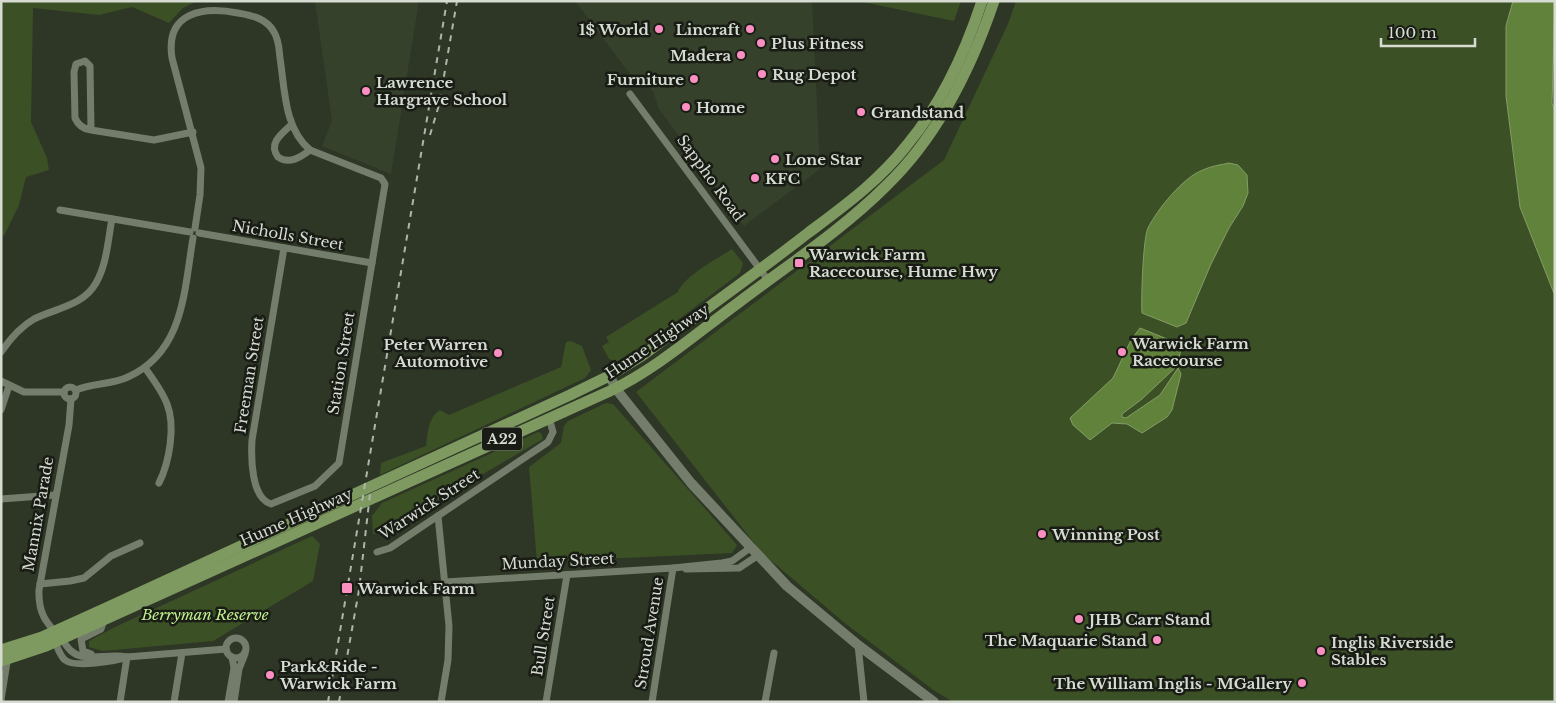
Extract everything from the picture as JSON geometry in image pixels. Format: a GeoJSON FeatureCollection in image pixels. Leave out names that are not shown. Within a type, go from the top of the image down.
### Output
{"type":"FeatureCollection","features":[{"type":"Feature","properties":{"kind":"highway","name":"Hume Highway"},"geometry":{"type":"LineString","coordinates":[[56,638],[330,505],[608,376],[643,355],[761,270],[857,197],[907,146],[947,86],[987,5]]}},
{"type":"Feature","properties":{"kind":"highway","name":"Hume Highway"},"geometry":{"type":"LineString","coordinates":[[5,655],[104,620],[330,519],[616,388],[668,355],[855,214],[899,172],[940,118],[958,89],[987,5]]}},
{"type":"Feature","properties":{"kind":"main road"},"geometry":{"type":"LineString","coordinates":[[608,376],[715,511],[723,516],[751,554],[858,645],[934,702]]}},
{"type":"Feature","properties":{"kind":"street"},"geometry":{"type":"LineString","coordinates":[[1,381],[9,386],[34,394],[64,392],[69,387],[76,390],[125,378],[144,368],[165,349],[177,327],[194,233],[201,176],[192,132],[172,58],[171,45],[182,21],[197,12],[208,9],[256,16],[273,30],[278,43],[291,126],[297,138],[310,150],[301,157],[290,160],[278,157],[274,150],[275,143],[291,126]]}},
{"type":"Feature","properties":{"kind":"street"},"geometry":{"type":"LineString","coordinates":[[91,130],[90,66],[85,61],[76,64],[74,72],[75,118],[78,124],[91,130],[154,140],[192,132]]}},
{"type":"Feature","properties":{"kind":"street","name":"Sappho Road"},"geometry":{"type":"LineString","coordinates":[[630,94],[768,280]]}},
{"type":"Feature","properties":{"kind":"street","name":"Station Street"},"geometry":{"type":"LineString","coordinates":[[268,504],[275,504],[315,486],[339,463],[385,184],[381,178],[310,150]]}},
{"type":"Feature","properties":{"kind":"street","name":"Nicholls Street"},"geometry":{"type":"LineString","coordinates":[[60,210],[372,263]]}},
{"type":"Feature","properties":{"kind":"street"},"geometry":{"type":"LineString","coordinates":[[1,352],[14,335],[30,322],[73,304],[93,288],[103,265],[112,219]]}},
{"type":"Feature","properties":{"kind":"street","name":"Freeman Street"},"geometry":{"type":"LineString","coordinates":[[268,504],[256,486],[251,456],[252,440],[284,248]]}},
{"type":"Feature","properties":{"kind":"street"},"geometry":{"type":"LineString","coordinates":[[144,368],[158,388],[170,411],[171,428],[167,455],[159,484]]}},
{"type":"Feature","properties":{"kind":"street"},"geometry":{"type":"LineString","coordinates":[[1,410],[9,386]]}},
{"type":"Feature","properties":{"kind":"street"},"geometry":{"type":"LineString","coordinates":[[64,392],[66,397],[71,399],[75,396],[76,390]]}},
{"type":"Feature","properties":{"kind":"street","name":"Mannix Parade"},"geometry":{"type":"LineString","coordinates":[[56,638],[40,606],[40,584],[71,399]]}},
{"type":"Feature","properties":{"kind":"street","name":"Warwick Street"},"geometry":{"type":"LineString","coordinates":[[377,552],[390,548],[548,442],[553,432],[549,418]]}},
{"type":"Feature","properties":{"kind":"street"},"geometry":{"type":"LineString","coordinates":[[1,499],[56,495]]}},
{"type":"Feature","properties":{"kind":"street"},"geometry":{"type":"LineString","coordinates":[[438,516],[449,642],[442,702]]}},
{"type":"Feature","properties":{"kind":"street"},"geometry":{"type":"LineString","coordinates":[[40,584],[70,582],[84,578],[111,556],[140,543]]}},
{"type":"Feature","properties":{"kind":"street","name":"Munday Street"},"geometry":{"type":"LineString","coordinates":[[673,568],[700,570],[739,568],[751,554]]}},
{"type":"Feature","properties":{"kind":"street","name":"Munday Street"},"geometry":{"type":"LineString","coordinates":[[445,582],[673,568],[732,561],[751,554]]}},
{"type":"Feature","properties":{"kind":"street","name":"Stroud Avenue"},"geometry":{"type":"LineString","coordinates":[[652,702],[673,568]]}},
{"type":"Feature","properties":{"kind":"street","name":"Bull Street"},"geometry":{"type":"LineString","coordinates":[[546,702],[567,574]]}},
{"type":"Feature","properties":{"kind":"street"},"geometry":{"type":"LineString","coordinates":[[104,620],[101,628],[83,637],[80,643],[85,653],[105,656]]}},
{"type":"Feature","properties":{"kind":"street"},"geometry":{"type":"LineString","coordinates":[[56,638],[77,655],[127,657],[226,649]]}},
{"type":"Feature","properties":{"kind":"street"},"geometry":{"type":"LineString","coordinates":[[56,638],[63,659],[71,663],[118,660],[127,657]]}},
{"type":"Feature","properties":{"kind":"street"},"geometry":{"type":"LineString","coordinates":[[226,649],[230,640],[240,638],[246,646],[239,669],[234,702]]}},
{"type":"Feature","properties":{"kind":"street"},"geometry":{"type":"LineString","coordinates":[[858,645],[864,702]]}},
{"type":"Feature","properties":{"kind":"street"},"geometry":{"type":"LineString","coordinates":[[226,649],[232,657],[234,668],[228,702]]}},
{"type":"Feature","properties":{"kind":"street"},"geometry":{"type":"LineString","coordinates":[[765,702],[774,652]]}},
{"type":"Feature","properties":{"kind":"street"},"geometry":{"type":"LineString","coordinates":[[174,702],[182,653]]}},
{"type":"Feature","properties":{"kind":"street"},"geometry":{"type":"LineString","coordinates":[[232,657],[240,658],[245,654]]}},
{"type":"Feature","properties":{"kind":"street"},"geometry":{"type":"LineString","coordinates":[[1,700],[5,655]]}},
{"type":"Feature","properties":{"kind":"street"},"geometry":{"type":"LineString","coordinates":[[120,702],[127,657]]}},
{"type":"Feature","properties":{"kind":"shaded area","name":"Lawrence Hargrave School"},"geometry":{"type":"Polygon","coordinates":[[[315,1],[419,1],[391,174],[322,146],[332,121],[315,1]]]}},
{"type":"Feature","properties":{"kind":"shaded area"},"geometry":{"type":"Polygon","coordinates":[[[575,1],[812,1],[820,169],[744,226],[659,109],[653,91],[629,73],[575,1]]]}},
{"type":"Feature","properties":{"kind":"shaded area"},"geometry":{"type":"Polygon","coordinates":[[[1513,1],[1555,1],[1552,103],[1555,111],[1555,296],[1520,207],[1506,96],[1506,26],[1513,1]]]}},
{"type":"Feature","properties":{"kind":"shaded area"},"geometry":{"type":"Polygon","coordinates":[[[1229,163],[1238,165],[1247,175],[1248,193],[1243,206],[1229,228],[1211,264],[1186,323],[1177,327],[1142,313],[1142,283],[1146,234],[1152,221],[1171,195],[1187,179],[1206,169],[1229,163]]]}},
{"type":"Feature","properties":{"kind":"shaded area"},"geometry":{"type":"Polygon","coordinates":[[[1140,328],[1182,345],[1177,366],[1142,399],[1122,414],[1122,417],[1126,418],[1160,395],[1178,368],[1181,374],[1172,410],[1167,417],[1142,433],[1127,424],[1112,423],[1090,440],[1073,425],[1070,418],[1113,378],[1131,340],[1140,328]]]}},
{"type":"Feature","properties":{"kind":"green space"},"geometry":{"type":"Polygon","coordinates":[[[1,1],[197,1],[183,8],[169,23],[132,7],[99,15],[33,8],[31,122],[47,158],[49,170],[26,177],[19,205],[4,236],[1,234],[1,1]]]}},
{"type":"Feature","properties":{"kind":"green space"},"geometry":{"type":"Polygon","coordinates":[[[858,1],[961,1],[954,21],[858,1]]]}},
{"type":"Feature","properties":{"kind":"green space","name":"Warwick Farm Racecourse"},"geometry":{"type":"Polygon","coordinates":[[[1016,1],[1513,1],[1506,26],[1506,96],[1520,206],[1555,296],[1555,702],[953,702],[932,689],[846,624],[762,553],[636,392],[944,160],[1008,24],[1016,1]]]}},
{"type":"Feature","properties":{"kind":"green space"},"geometry":{"type":"Polygon","coordinates":[[[1555,31],[1555,111],[1551,83],[1555,31]]]}},
{"type":"Feature","properties":{"kind":"green space"},"geometry":{"type":"Polygon","coordinates":[[[732,249],[743,263],[740,273],[654,338],[616,362],[609,359],[602,346],[609,342],[606,337],[678,292],[681,286],[694,274],[732,249]]]}},
{"type":"Feature","properties":{"kind":"green space"},"geometry":{"type":"Polygon","coordinates":[[[571,341],[582,346],[591,370],[585,378],[380,475],[381,463],[426,446],[431,421],[440,410],[449,415],[561,367],[566,342],[571,341]]]}},
{"type":"Feature","properties":{"kind":"green space"},"geometry":{"type":"Polygon","coordinates":[[[606,403],[613,404],[737,545],[732,553],[537,562],[529,467],[561,443],[564,426],[568,421],[606,403]]]}},
{"type":"Feature","properties":{"kind":"green space"},"geometry":{"type":"Polygon","coordinates":[[[538,432],[541,433],[543,439],[380,534],[373,534],[372,516],[382,503],[538,432]]]}},
{"type":"Feature","properties":{"kind":"green space","name":"Berryman Reserve"},"geometry":{"type":"Polygon","coordinates":[[[312,536],[320,544],[313,581],[213,641],[103,651],[89,647],[89,641],[113,628],[312,536]]]}},
{"type":"Feature","properties":{"kind":"railway"},"geometry":{"type":"LineString","coordinates":[[328,702],[447,1]]}},
{"type":"Feature","properties":{"kind":"railway"},"geometry":{"type":"LineString","coordinates":[[430,135],[439,105],[457,1]]}},
{"type":"Feature","properties":{"kind":"railway"},"geometry":{"type":"LineString","coordinates":[[339,702],[359,590],[370,494]]}},
{"type":"Feature","properties":{"kind":"place","name":"1$ World"},"geometry":{"type":"Point","coordinates":[659,29]}},
{"type":"Feature","properties":{"kind":"place","name":"Lincraft"},"geometry":{"type":"Point","coordinates":[750,29]}},
{"type":"Feature","properties":{"kind":"place","name":"Plus Fitness"},"geometry":{"type":"Point","coordinates":[761,43]}},
{"type":"Feature","properties":{"kind":"place","name":"Madera"},"geometry":{"type":"Point","coordinates":[741,55]}},
{"type":"Feature","properties":{"kind":"place","name":"Rug Depot"},"geometry":{"type":"Point","coordinates":[762,74]}},
{"type":"Feature","properties":{"kind":"place","name":"Furniture"},"geometry":{"type":"Point","coordinates":[694,79]}},
{"type":"Feature","properties":{"kind":"place","name":"Lawrence Hargrave School"},"geometry":{"type":"Point","coordinates":[366,91]}},
{"type":"Feature","properties":{"kind":"place","name":"Home"},"geometry":{"type":"Point","coordinates":[686,107]}},
{"type":"Feature","properties":{"kind":"place","name":"Grandstand"},"geometry":{"type":"Point","coordinates":[861,112]}},
{"type":"Feature","properties":{"kind":"place","name":"Lone Star"},"geometry":{"type":"Point","coordinates":[775,159]}},
{"type":"Feature","properties":{"kind":"place","name":"KFC"},"geometry":{"type":"Point","coordinates":[755,178]}},
{"type":"Feature","properties":{"kind":"place","name":"Warwick Farm Racecourse, Hume Hwy"},"geometry":{"type":"Point","coordinates":[799,263]}},
{"type":"Feature","properties":{"kind":"place","name":"Warwick Farm Racecourse"},"geometry":{"type":"Point","coordinates":[1122,352]}},
{"type":"Feature","properties":{"kind":"place","name":"Peter Warren Automotive"},"geometry":{"type":"Point","coordinates":[498,353]}},
{"type":"Feature","properties":{"kind":"place","name":"Winning Post"},"geometry":{"type":"Point","coordinates":[1042,534]}},
{"type":"Feature","properties":{"kind":"place","name":"Warwick Farm"},"geometry":{"type":"Point","coordinates":[347,588]}},
{"type":"Feature","properties":{"kind":"place","name":"JHB Carr Stand"},"geometry":{"type":"Point","coordinates":[1079,619]}},
{"type":"Feature","properties":{"kind":"place","name":"The Maquarie Stand"},"geometry":{"type":"Point","coordinates":[1157,640]}},
{"type":"Feature","properties":{"kind":"place","name":"Inglis Riverside Stables"},"geometry":{"type":"Point","coordinates":[1321,651]}},
{"type":"Feature","properties":{"kind":"place","name":"Park&Ride - Warwick Farm"},"geometry":{"type":"Point","coordinates":[270,675]}},
{"type":"Feature","properties":{"kind":"place","name":"The William Inglis - MGallery"},"geometry":{"type":"Point","coordinates":[1302,683]}}]}
